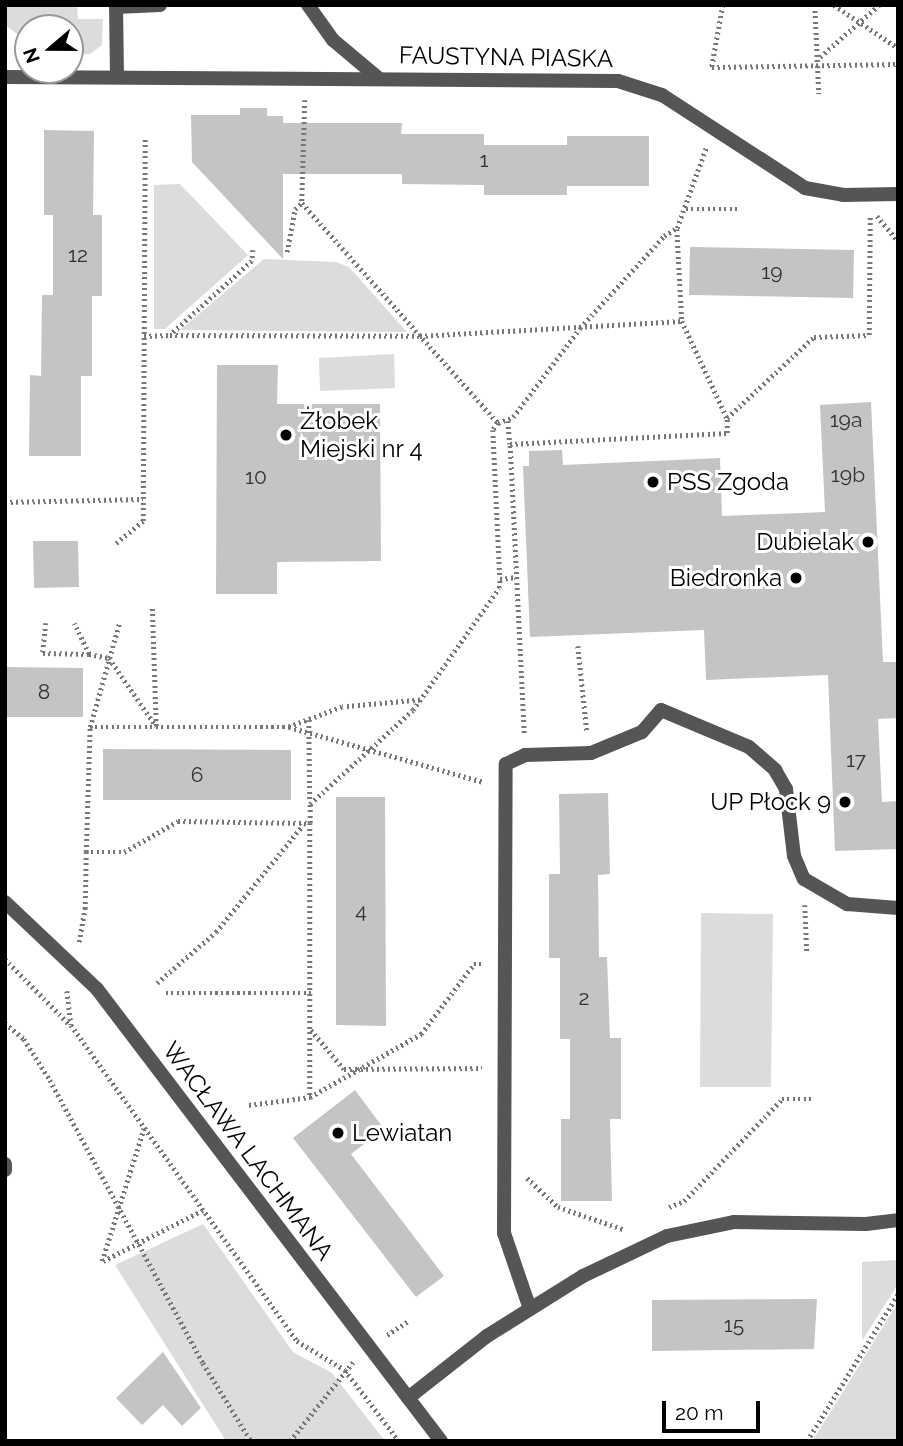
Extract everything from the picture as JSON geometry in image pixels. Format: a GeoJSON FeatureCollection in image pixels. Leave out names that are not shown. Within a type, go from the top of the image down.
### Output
{"type":"FeatureCollection","features":[{"type":"Feature","properties":{"kind":"street"},"geometry":{"type":"LineString","coordinates":[[117,77],[116,6],[160,5]]}},
{"type":"Feature","properties":{"kind":"street","name":"FAUSTYNA PIASKA"},"geometry":{"type":"LineString","coordinates":[[308,5],[333,40],[377,77]]}},
{"type":"Feature","properties":{"kind":"street","name":"FAUSTYNA PIASKA"},"geometry":{"type":"LineString","coordinates":[[5,77],[377,77],[629,83],[662,95],[805,188],[843,195],[898,194]]}},
{"type":"Feature","properties":{"kind":"street"},"geometry":{"type":"LineString","coordinates":[[530,1309],[504,1233],[503,782],[506,764],[525,755],[591,753],[642,732],[661,710],[749,747],[775,770],[786,789],[793,856],[804,878],[847,904],[898,908]]}},
{"type":"Feature","properties":{"kind":"street","name":"WACŁAWA LACHMANA"},"geometry":{"type":"LineString","coordinates":[[5,902],[74,964],[442,1441]]}},
{"type":"Feature","properties":{"kind":"street"},"geometry":{"type":"LineString","coordinates":[[5,1164],[5,1170]]}},
{"type":"Feature","properties":{"kind":"street"},"geometry":{"type":"LineString","coordinates":[[408,1398],[530,1309],[600,1265],[695,1227],[734,1222],[866,1224],[898,1220]]}},
{"type":"Feature","properties":{"kind":"path"},"geometry":{"type":"LineString","coordinates":[[723,5],[712,67],[898,64]]}},
{"type":"Feature","properties":{"kind":"path"},"geometry":{"type":"LineString","coordinates":[[815,5],[819,94]]}},
{"type":"Feature","properties":{"kind":"path"},"geometry":{"type":"LineString","coordinates":[[834,5],[898,48]]}},
{"type":"Feature","properties":{"kind":"path"},"geometry":{"type":"LineString","coordinates":[[819,57],[879,5]]}},
{"type":"Feature","properties":{"kind":"path"},"geometry":{"type":"LineString","coordinates":[[305,78],[302,203],[498,423]]}},
{"type":"Feature","properties":{"kind":"path"},"geometry":{"type":"LineString","coordinates":[[116,543],[143,521],[145,139]]}},
{"type":"Feature","properties":{"kind":"path"},"geometry":{"type":"LineString","coordinates":[[510,444],[727,433],[727,418],[682,321],[677,229],[708,140]]}},
{"type":"Feature","properties":{"kind":"path"},"geometry":{"type":"LineString","coordinates":[[287,252],[295,209],[302,203]]}},
{"type":"Feature","properties":{"kind":"path"},"geometry":{"type":"LineString","coordinates":[[727,418],[814,337],[869,335],[870,208],[898,241]]}},
{"type":"Feature","properties":{"kind":"path"},"geometry":{"type":"LineString","coordinates":[[686,209],[740,209]]}},
{"type":"Feature","properties":{"kind":"path"},"geometry":{"type":"LineString","coordinates":[[310,804],[371,751],[421,699],[500,579],[493,430],[498,423],[508,421],[580,328],[664,236],[677,229]]}},
{"type":"Feature","properties":{"kind":"path"},"geometry":{"type":"LineString","coordinates":[[170,335],[252,261],[253,250]]}},
{"type":"Feature","properties":{"kind":"path"},"geometry":{"type":"LineString","coordinates":[[144,336],[420,336],[682,321]]}},
{"type":"Feature","properties":{"kind":"path"},"geometry":{"type":"LineString","coordinates":[[508,421],[525,755]]}},
{"type":"Feature","properties":{"kind":"path"},"geometry":{"type":"LineString","coordinates":[[5,502],[143,499]]}},
{"type":"Feature","properties":{"kind":"path"},"geometry":{"type":"LineString","coordinates":[[500,579],[516,577]]}},
{"type":"Feature","properties":{"kind":"path"},"geometry":{"type":"LineString","coordinates":[[152,608],[156,726]]}},
{"type":"Feature","properties":{"kind":"path"},"geometry":{"type":"LineString","coordinates":[[74,623],[89,654]]}},
{"type":"Feature","properties":{"kind":"path"},"geometry":{"type":"LineString","coordinates":[[46,624],[43,653],[89,654],[109,658],[156,726]]}},
{"type":"Feature","properties":{"kind":"path"},"geometry":{"type":"LineString","coordinates":[[71,1025],[65,998],[85,909],[90,727],[119,624]]}},
{"type":"Feature","properties":{"kind":"path"},"geometry":{"type":"LineString","coordinates":[[578,646],[577,674],[591,753]]}},
{"type":"Feature","properties":{"kind":"path"},"geometry":{"type":"LineString","coordinates":[[289,727],[342,707],[421,699]]}},
{"type":"Feature","properties":{"kind":"path"},"geometry":{"type":"LineString","coordinates":[[309,720],[310,1097]]}},
{"type":"Feature","properties":{"kind":"path"},"geometry":{"type":"LineString","coordinates":[[90,727],[289,727],[474,782],[503,782]]}},
{"type":"Feature","properties":{"kind":"path"},"geometry":{"type":"LineString","coordinates":[[86,852],[124,852],[178,821],[310,824]]}},
{"type":"Feature","properties":{"kind":"path"},"geometry":{"type":"LineString","coordinates":[[157,983],[216,932],[303,824]]}},
{"type":"Feature","properties":{"kind":"path"},"geometry":{"type":"LineString","coordinates":[[804,878],[807,953]]}},
{"type":"Feature","properties":{"kind":"path"},"geometry":{"type":"LineString","coordinates":[[5,959],[71,1025],[298,1341],[345,1370],[399,1441]]}},
{"type":"Feature","properties":{"kind":"path"},"geometry":{"type":"LineString","coordinates":[[249,1105],[310,1097],[368,1066],[421,1034],[474,964],[505,962]]}},
{"type":"Feature","properties":{"kind":"path"},"geometry":{"type":"LineString","coordinates":[[166,993],[311,993]]}},
{"type":"Feature","properties":{"kind":"path"},"geometry":{"type":"LineString","coordinates":[[5,1023],[24,1039],[141,1241],[203,1363],[251,1441]]}},
{"type":"Feature","properties":{"kind":"path"},"geometry":{"type":"LineString","coordinates":[[311,1030],[344,1069],[343,1078]]}},
{"type":"Feature","properties":{"kind":"path"},"geometry":{"type":"LineString","coordinates":[[344,1069],[368,1066],[504,1068]]}},
{"type":"Feature","properties":{"kind":"path"},"geometry":{"type":"LineString","coordinates":[[669,1207],[684,1201],[782,1099],[815,1099]]}},
{"type":"Feature","properties":{"kind":"path"},"geometry":{"type":"LineString","coordinates":[[144,1128],[102,1261],[203,1210]]}},
{"type":"Feature","properties":{"kind":"path"},"geometry":{"type":"LineString","coordinates":[[521,1172],[558,1206],[613,1223],[644,1246]]}},
{"type":"Feature","properties":{"kind":"path"},"geometry":{"type":"LineString","coordinates":[[807,1441],[898,1294]]}},
{"type":"Feature","properties":{"kind":"path"},"geometry":{"type":"LineString","coordinates":[[290,1441],[345,1370],[369,1348],[410,1320]]}},
{"type":"Feature","properties":{"kind":"shaded area"},"geometry":{"type":"Polygon","coordinates":[[[5,5],[77,5],[78,14],[14,14],[14,32],[5,25],[5,5]]]}},
{"type":"Feature","properties":{"kind":"shaded area"},"geometry":{"type":"Polygon","coordinates":[[[84,19],[103,19],[102,45],[90,54],[84,54],[84,19]]]}},
{"type":"Feature","properties":{"kind":"shaded area"},"geometry":{"type":"Polygon","coordinates":[[[180,184],[248,255],[165,329],[154,329],[154,185],[180,184]]]}},
{"type":"Feature","properties":{"kind":"shaded area"},"geometry":{"type":"Polygon","coordinates":[[[264,259],[336,262],[349,267],[407,332],[180,330],[264,259]]]}},
{"type":"Feature","properties":{"kind":"shaded area"},"geometry":{"type":"Polygon","coordinates":[[[394,354],[395,388],[320,391],[319,358],[394,354]]]}},
{"type":"Feature","properties":{"kind":"shaded area"},"geometry":{"type":"Polygon","coordinates":[[[701,913],[773,914],[771,1087],[700,1087],[701,913]]]}},
{"type":"Feature","properties":{"kind":"shaded area"},"geometry":{"type":"Polygon","coordinates":[[[203,1224],[293,1352],[332,1373],[385,1441],[226,1441],[115,1265],[203,1224]]]}},
{"type":"Feature","properties":{"kind":"shaded area"},"geometry":{"type":"Polygon","coordinates":[[[898,1260],[898,1284],[862,1341],[862,1262],[898,1260]]]}},
{"type":"Feature","properties":{"kind":"shaded area"},"geometry":{"type":"Polygon","coordinates":[[[898,1302],[898,1441],[812,1441],[830,1413],[898,1302]]]}},
{"type":"Feature","properties":{"kind":"building"},"geometry":{"type":"Polygon","coordinates":[[[240,108],[267,108],[267,116],[283,116],[283,123],[402,123],[401,134],[484,134],[484,145],[567,145],[567,136],[649,136],[649,186],[567,186],[567,195],[484,195],[484,185],[402,184],[402,174],[283,174],[283,259],[192,162],[191,115],[240,115],[240,108]]]}},
{"type":"Feature","properties":{"kind":"building"},"geometry":{"type":"Polygon","coordinates":[[[44,130],[94,131],[93,215],[102,215],[102,296],[92,296],[92,376],[81,376],[81,456],[29,456],[30,375],[41,376],[42,295],[53,295],[53,215],[44,215],[44,130]]]}},
{"type":"Feature","properties":{"kind":"building"},"geometry":{"type":"Polygon","coordinates":[[[690,247],[854,250],[853,298],[689,295],[690,247]]]}},
{"type":"Feature","properties":{"kind":"building"},"geometry":{"type":"Polygon","coordinates":[[[217,365],[278,365],[277,404],[380,404],[381,561],[277,562],[277,594],[216,594],[217,365]]]}},
{"type":"Feature","properties":{"kind":"building"},"geometry":{"type":"Polygon","coordinates":[[[871,402],[883,662],[898,662],[898,718],[878,719],[882,802],[898,801],[898,849],[835,851],[828,675],[706,680],[704,630],[530,637],[523,466],[529,466],[529,451],[562,450],[563,465],[720,458],[722,516],[825,512],[820,405],[871,402]]]}},
{"type":"Feature","properties":{"kind":"building"},"geometry":{"type":"Polygon","coordinates":[[[33,541],[78,541],[79,587],[34,588],[33,541]]]}},
{"type":"Feature","properties":{"kind":"building"},"geometry":{"type":"Polygon","coordinates":[[[5,667],[83,668],[83,717],[5,717],[5,667]]]}},
{"type":"Feature","properties":{"kind":"building"},"geometry":{"type":"Polygon","coordinates":[[[103,749],[291,750],[291,800],[103,800],[103,749]]]}},
{"type":"Feature","properties":{"kind":"building"},"geometry":{"type":"Polygon","coordinates":[[[608,793],[610,874],[598,875],[599,957],[607,957],[610,1038],[621,1038],[621,1119],[610,1119],[612,1201],[561,1201],[561,1119],[570,1119],[570,1039],[560,1039],[560,958],[549,958],[549,874],[560,874],[559,794],[608,793]]]}},
{"type":"Feature","properties":{"kind":"building"},"geometry":{"type":"Polygon","coordinates":[[[336,797],[385,797],[386,1026],[336,1025],[336,797]]]}},
{"type":"Feature","properties":{"kind":"building"},"geometry":{"type":"Polygon","coordinates":[[[355,1090],[384,1129],[351,1154],[444,1276],[416,1297],[293,1138],[355,1090]]]}},
{"type":"Feature","properties":{"kind":"building"},"geometry":{"type":"Polygon","coordinates":[[[817,1299],[814,1349],[652,1351],[652,1300],[817,1299]]]}},
{"type":"Feature","properties":{"kind":"building"},"geometry":{"type":"Polygon","coordinates":[[[163,1352],[201,1408],[182,1426],[163,1405],[142,1425],[116,1398],[163,1352]]]}},
{"type":"Feature","properties":{"kind":"place","name":"Żłobek Miejski nr 4"},"geometry":{"type":"Point","coordinates":[286,435]}},
{"type":"Feature","properties":{"kind":"place","name":"PSS Zgoda"},"geometry":{"type":"Point","coordinates":[653,482]}},
{"type":"Feature","properties":{"kind":"place","name":"Dubielak"},"geometry":{"type":"Point","coordinates":[868,542]}},
{"type":"Feature","properties":{"kind":"place","name":"Biedronka"},"geometry":{"type":"Point","coordinates":[796,578]}},
{"type":"Feature","properties":{"kind":"place","name":"UP Płock 9"},"geometry":{"type":"Point","coordinates":[845,802]}},
{"type":"Feature","properties":{"kind":"place","name":"Lewiatan"},"geometry":{"type":"Point","coordinates":[338,1133]}}]}
